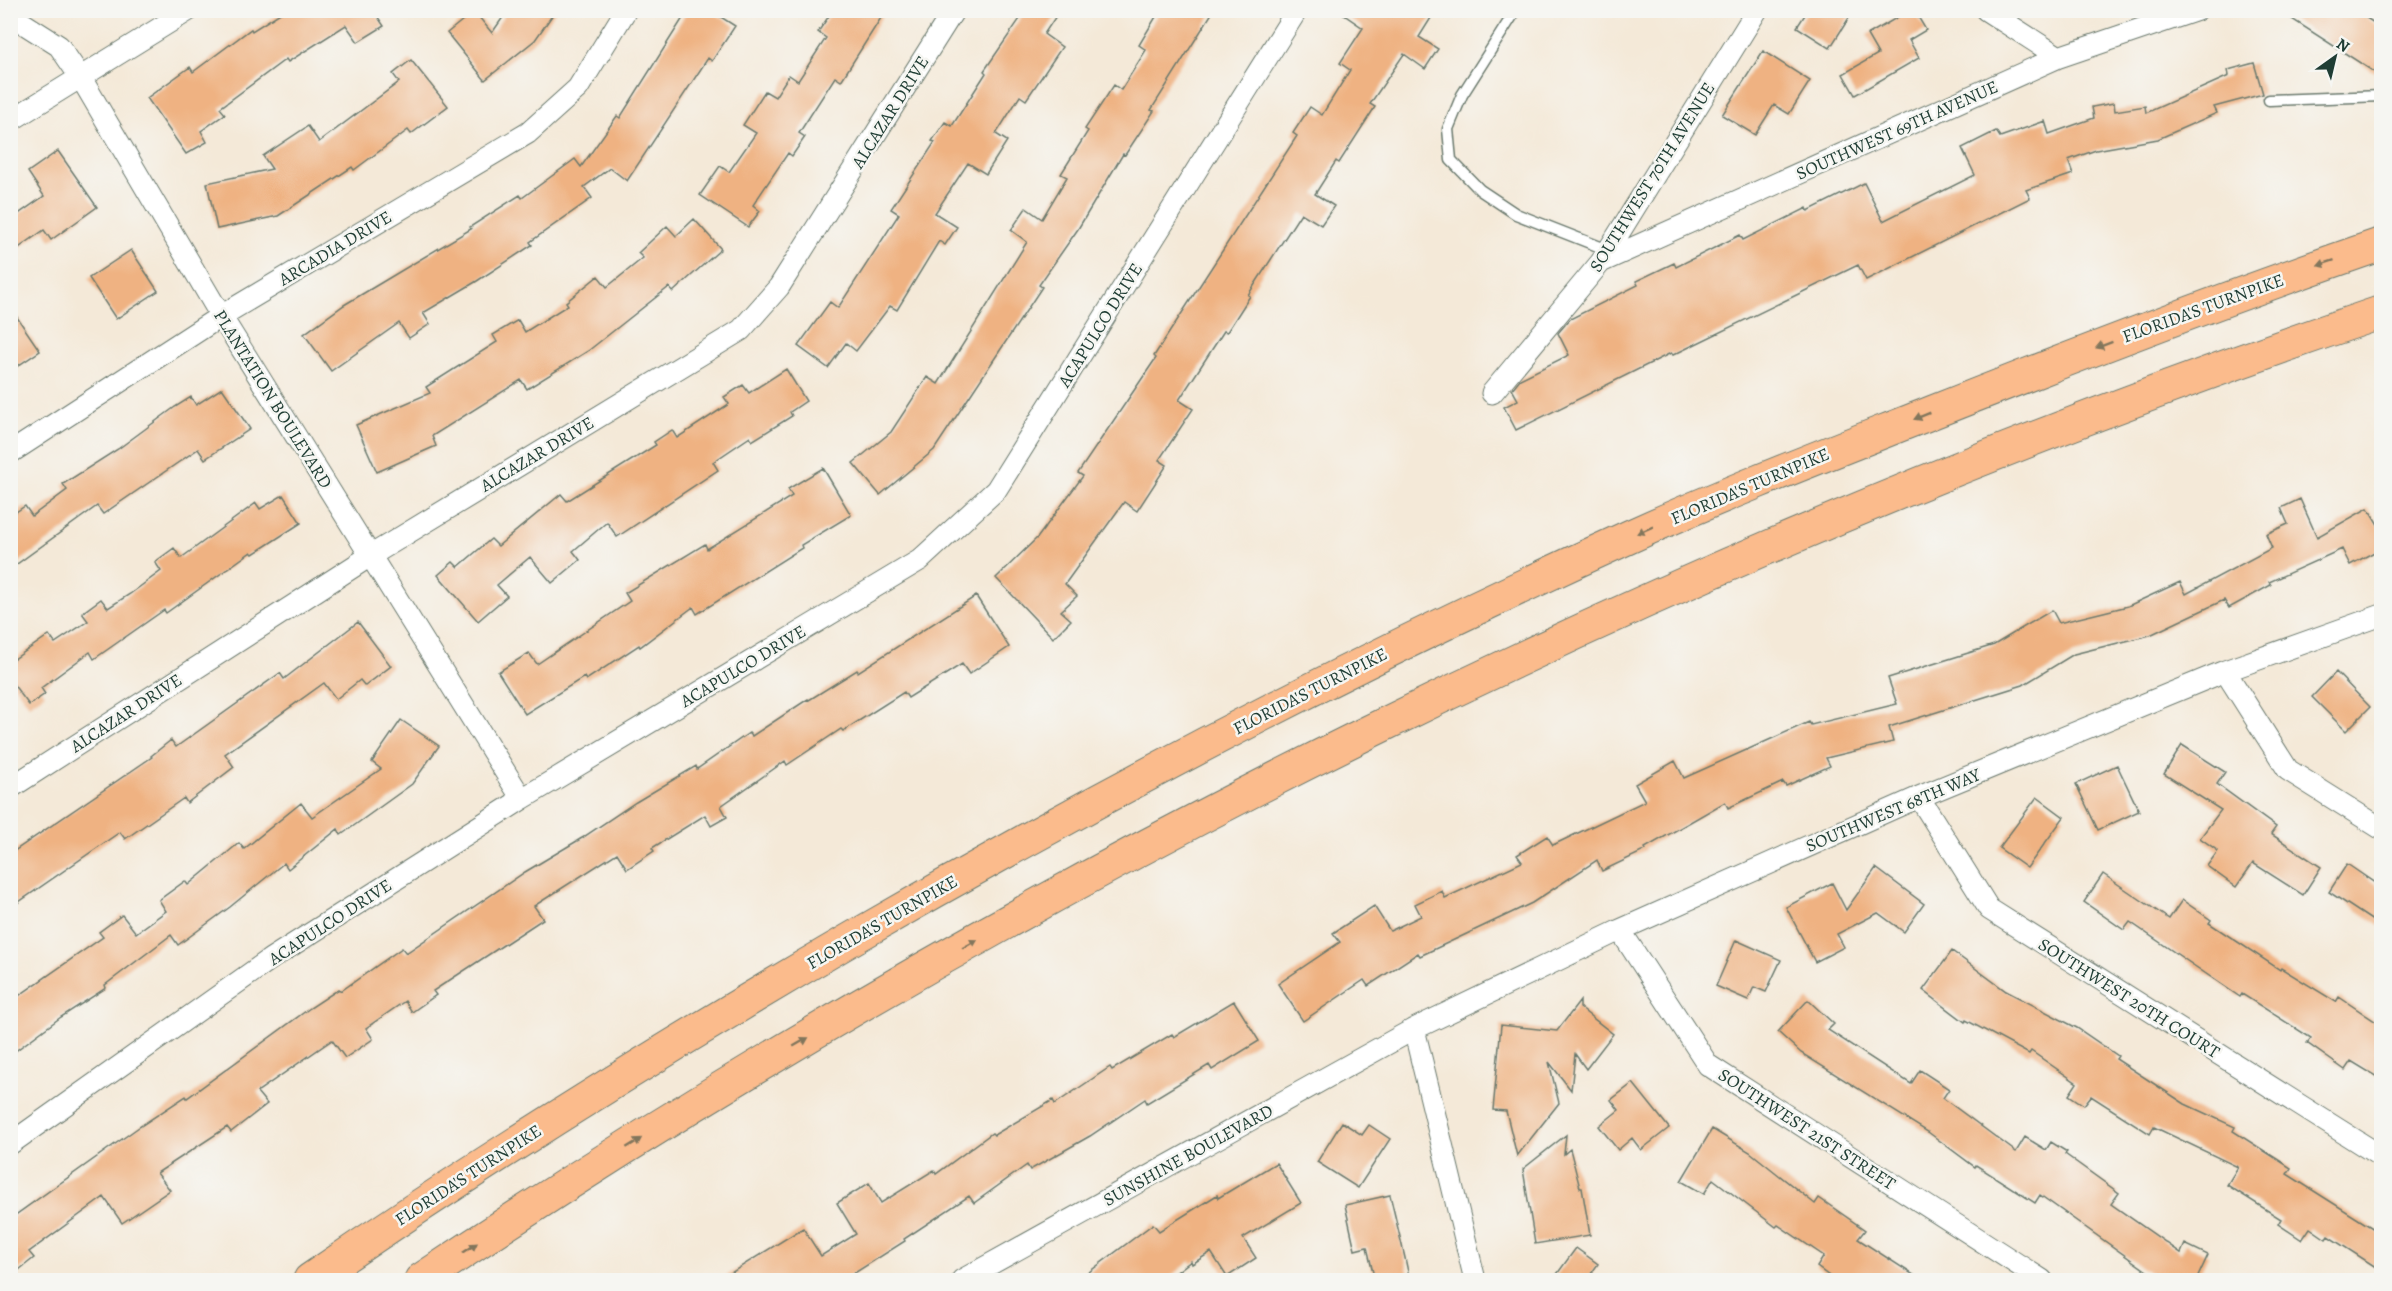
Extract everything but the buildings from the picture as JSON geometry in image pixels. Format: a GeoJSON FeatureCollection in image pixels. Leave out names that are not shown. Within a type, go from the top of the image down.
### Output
{"type":"FeatureCollection","features":[{"type":"Feature","properties":{"kind":"highway","name":"FLORIDA'S TURNPIKE"},"geometry":{"type":"LineString","coordinates":[[310,1281],[482,1165],[708,1023],[1120,788],[1311,690],[1634,535],[1774,476],[2092,349],[2382,244]]}},
{"type":"Feature","properties":{"kind":"highway"},"geometry":{"type":"LineString","coordinates":[[421,1281],[529,1209],[708,1097],[923,970],[1236,800],[1354,740],[1636,607],[1876,502],[2100,412],[2382,312]]}},
{"type":"Feature","properties":{"kind":"street"},"geometry":{"type":"LineString","coordinates":[[10,121],[189,10]]}},
{"type":"Feature","properties":{"kind":"street","name":"ARCADIA DRIVE"},"geometry":{"type":"LineString","coordinates":[[10,453],[221,316],[528,133],[578,88],[626,10]]}},
{"type":"Feature","properties":{"kind":"street","name":"ALCAZAR DRIVE"},"geometry":{"type":"LineString","coordinates":[[10,788],[370,556],[741,330],[779,287],[954,10]]}},
{"type":"Feature","properties":{"kind":"street","name":"ACAPULCO DRIVE"},"geometry":{"type":"LineString","coordinates":[[10,1144],[273,958],[522,799],[920,560],[996,490],[1297,10]]}},
{"type":"Feature","properties":{"kind":"street","name":"SOUTHWEST 70TH AVENUE"},"geometry":{"type":"LineString","coordinates":[[1492,393],[1605,256],[1757,10]]}},
{"type":"Feature","properties":{"kind":"street"},"geometry":{"type":"LineString","coordinates":[[1986,10],[2059,57]]}},
{"type":"Feature","properties":{"kind":"street","name":"SOUTHWEST 69TH AVENUE"},"geometry":{"type":"LineString","coordinates":[[1605,256],[2059,57],[2197,10]]}},
{"type":"Feature","properties":{"kind":"street","name":"PLANTATION BOULEVARD"},"geometry":{"type":"LineString","coordinates":[[10,15],[59,46],[81,78],[221,316],[522,799]]}},
{"type":"Feature","properties":{"kind":"street","name":"SOUTHWEST 68TH WAY"},"geometry":{"type":"LineString","coordinates":[[1414,1029],[1620,930],[1919,797],[2225,671],[2382,615]]}},
{"type":"Feature","properties":{"kind":"street"},"geometry":{"type":"LineString","coordinates":[[2225,671],[2288,770],[2382,829]]}},
{"type":"Feature","properties":{"kind":"street","name":"SOUTHWEST 20TH COURT"},"geometry":{"type":"LineString","coordinates":[[1919,797],[1989,909],[2382,1157]]}},
{"type":"Feature","properties":{"kind":"street","name":"SOUTHWEST 21ST STREET"},"geometry":{"type":"LineString","coordinates":[[1620,930],[1708,1065],[2042,1281]]}},
{"type":"Feature","properties":{"kind":"street"},"geometry":{"type":"LineString","coordinates":[[1414,1029],[1475,1281]]}},
{"type":"Feature","properties":{"kind":"street","name":"SUNSHINE BOULEVARD"},"geometry":{"type":"LineString","coordinates":[[962,1281],[1414,1029]]}},
{"type":"Feature","properties":{"kind":"lane"},"geometry":{"type":"LineString","coordinates":[[1516,10],[1462,95],[1448,129],[1451,160],[1480,190],[1516,214],[1605,256]]}},
{"type":"Feature","properties":{"kind":"lane"},"geometry":{"type":"LineString","coordinates":[[2270,100],[2382,96]]}}]}
